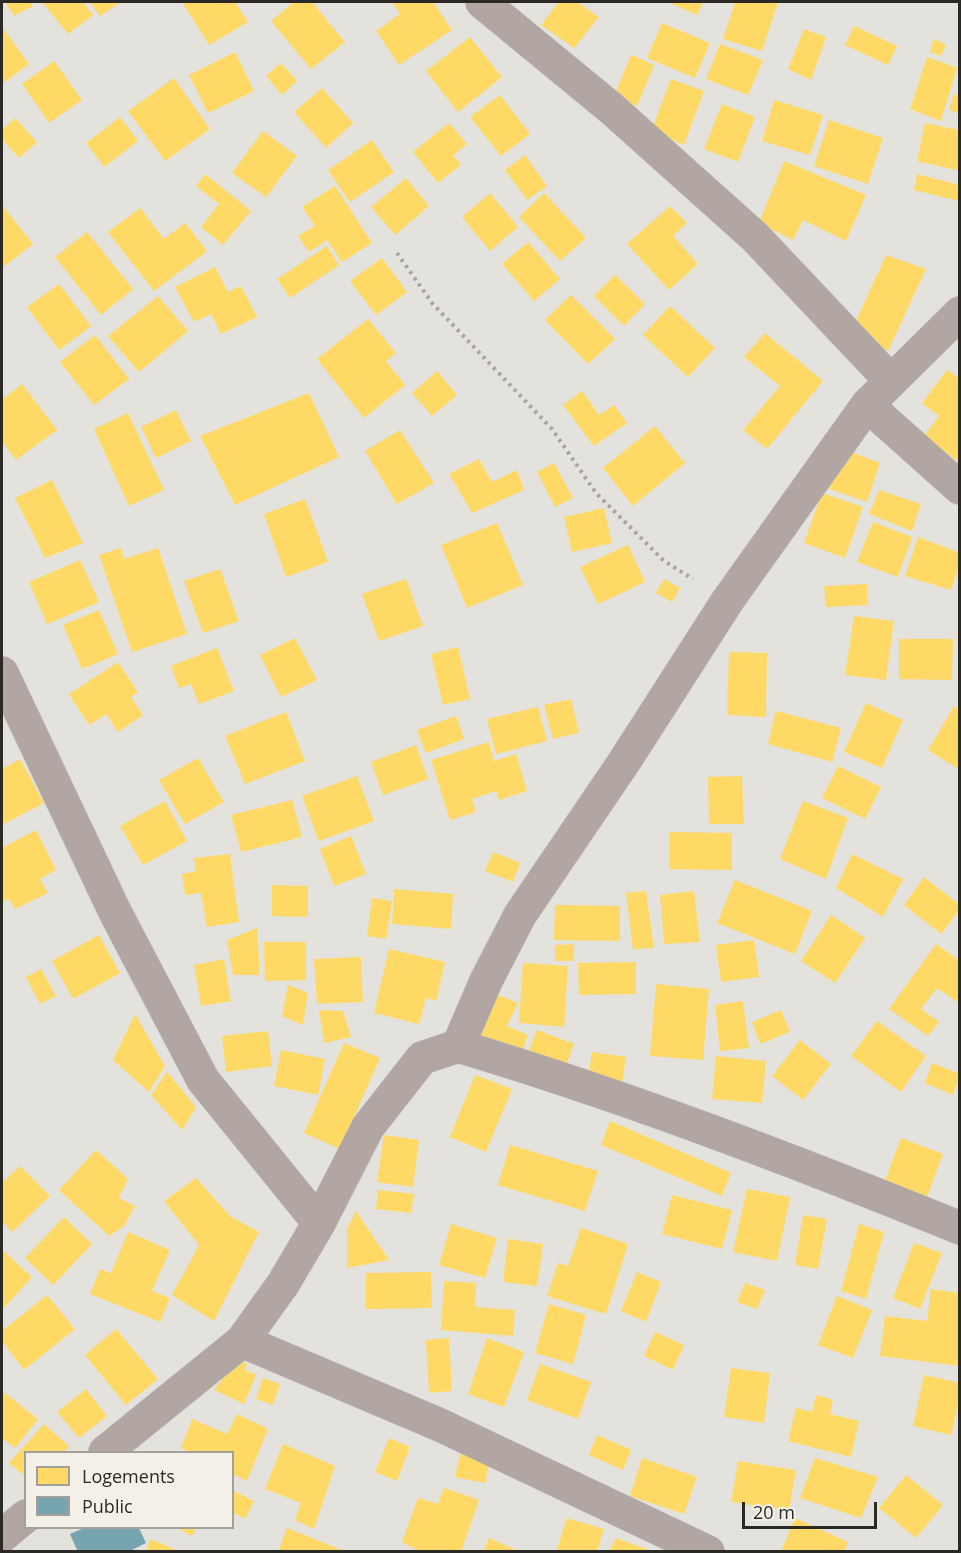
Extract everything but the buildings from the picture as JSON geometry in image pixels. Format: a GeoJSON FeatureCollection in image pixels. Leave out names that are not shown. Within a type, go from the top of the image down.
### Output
{"type":"FeatureCollection","features":[{"type":"Feature","properties":{"kind":"street"},"geometry":{"type":"LineString","coordinates":[[482,2],[612,109],[754,237],[891,381]]}},
{"type":"Feature","properties":{"kind":"street"},"geometry":{"type":"LineString","coordinates":[[458,1046],[486,981],[520,915],[624,762],[728,600],[867,405],[960,313]]}},
{"type":"Feature","properties":{"kind":"street"},"geometry":{"type":"LineString","coordinates":[[867,405],[960,488]]}},
{"type":"Feature","properties":{"kind":"street"},"geometry":{"type":"LineString","coordinates":[[2,673],[115,912],[203,1080],[319,1223]]}},
{"type":"Feature","properties":{"kind":"street"},"geometry":{"type":"LineString","coordinates":[[106,1451],[242,1341],[283,1284],[319,1223],[368,1127],[422,1058],[458,1046],[518,1064],[771,1151],[960,1228]]}},
{"type":"Feature","properties":{"kind":"street"},"geometry":{"type":"LineString","coordinates":[[242,1341],[440,1425],[708,1551]]}},
{"type":"Feature","properties":{"kind":"street"},"geometry":{"type":"LineString","coordinates":[[2,1536],[24,1518]]}},
{"type":"Feature","properties":{"kind":"path"},"geometry":{"type":"LineString","coordinates":[[397,253],[432,303],[552,429],[597,493],[664,561],[728,600]]}}]}
